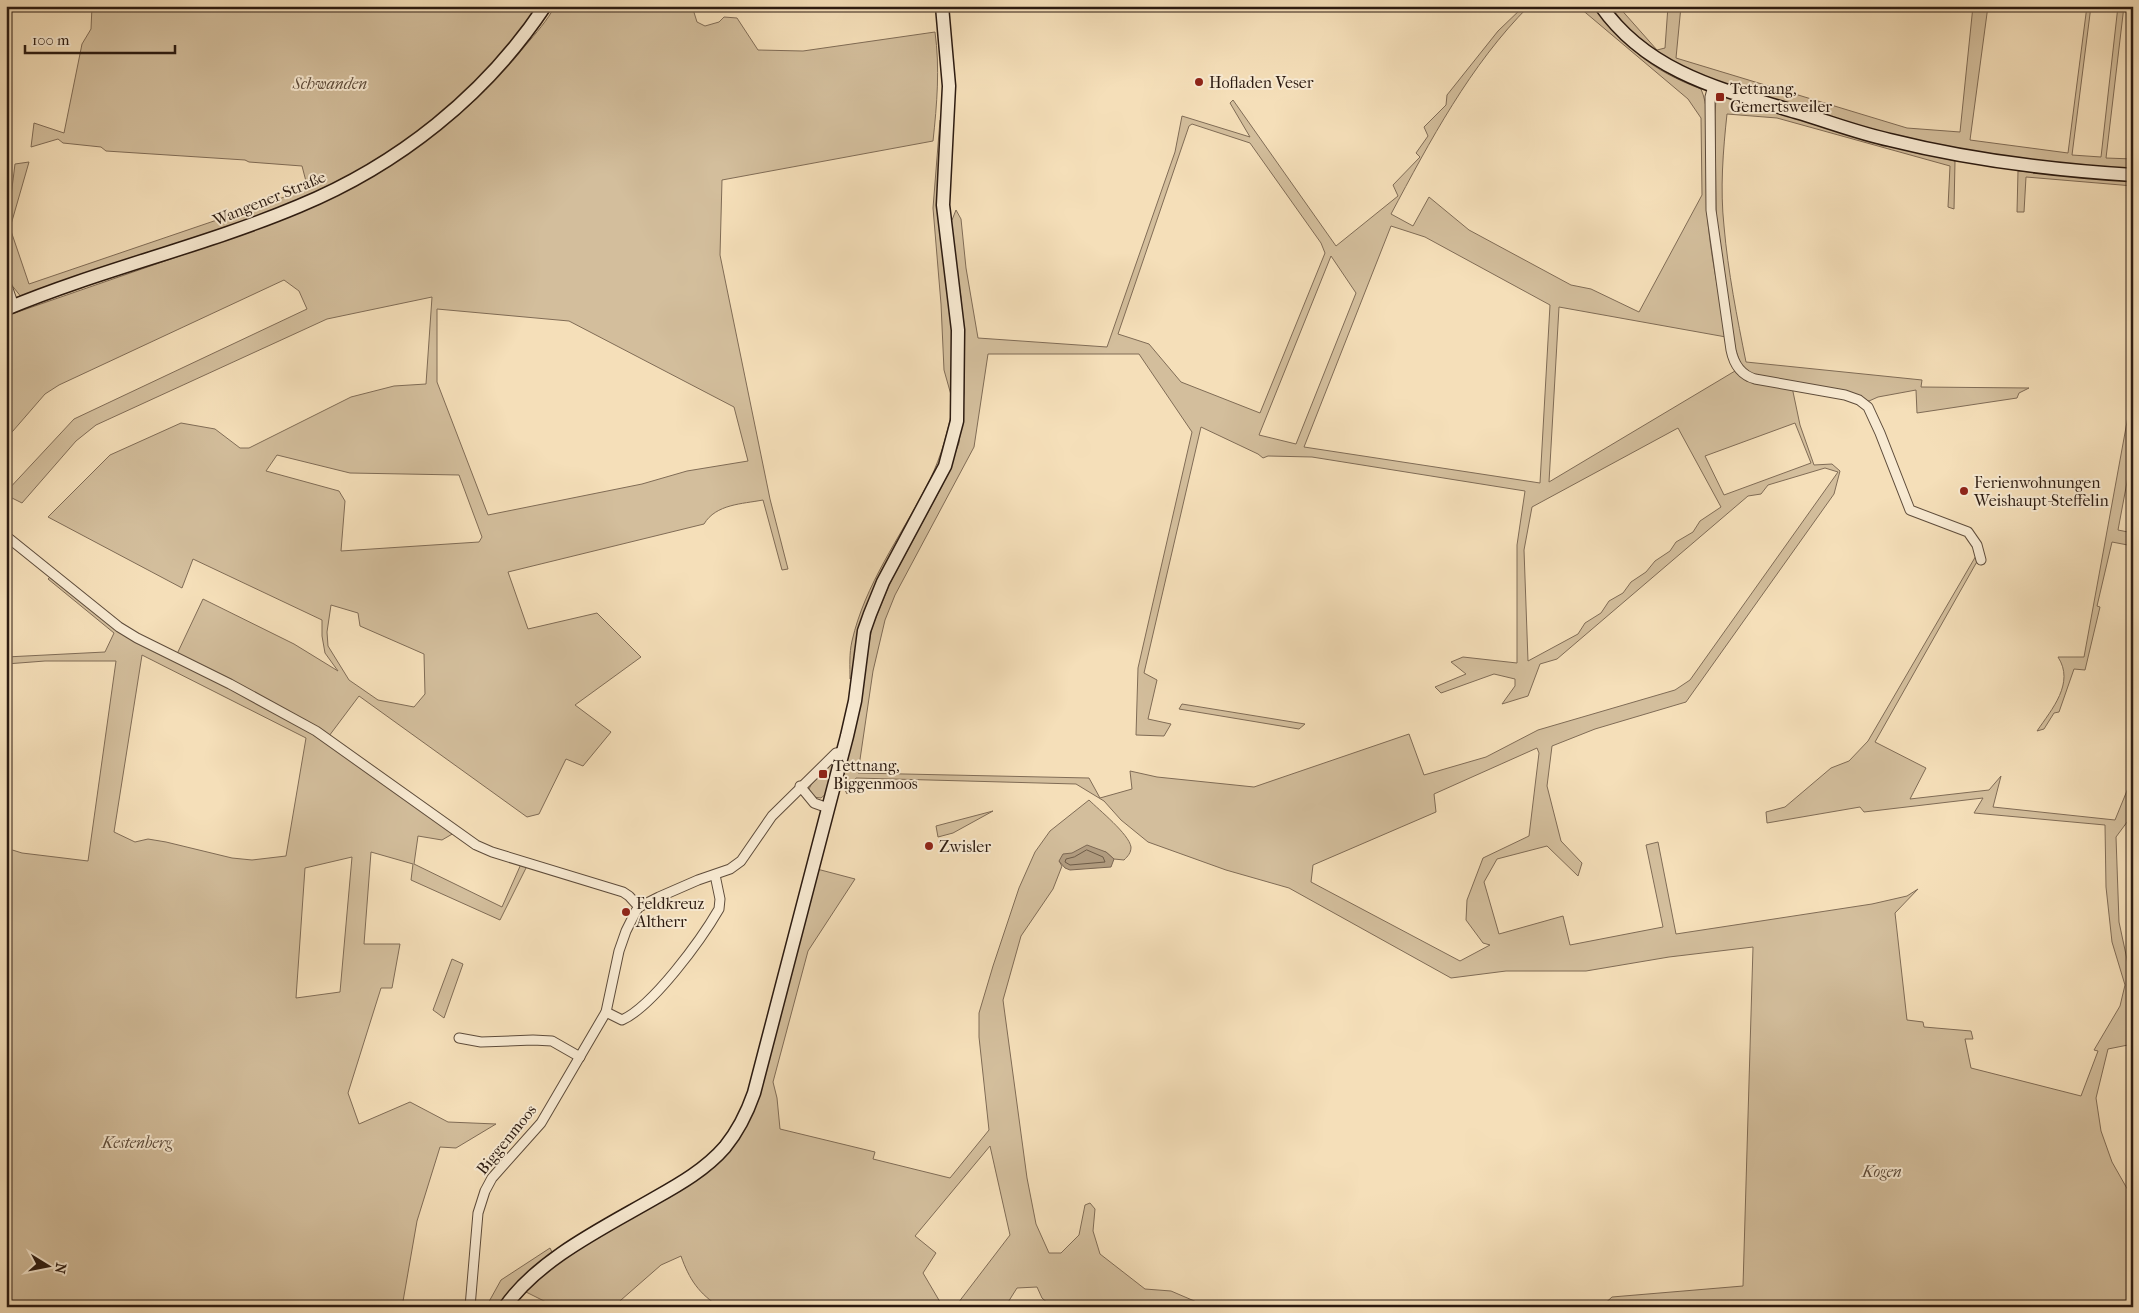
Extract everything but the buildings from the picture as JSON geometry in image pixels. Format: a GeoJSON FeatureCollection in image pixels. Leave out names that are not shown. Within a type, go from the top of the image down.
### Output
{"type":"FeatureCollection","features":[{"type":"Feature","properties":{"kind":"main road","name":"Wangener Straße"},"geometry":{"type":"LineString","coordinates":[[10,307],[281,214],[366,173],[424,134],[478,88],[519,41],[545,6]]}},
{"type":"Feature","properties":{"kind":"main road"},"geometry":{"type":"LineString","coordinates":[[505,1307],[524,1282],[544,1265],[695,1174],[717,1156],[739,1127],[750,1104],[843,752],[855,701],[861,648],[870,614],[884,582],[945,466],[957,421],[958,330],[943,205],[949,86],[942,6]]}},
{"type":"Feature","properties":{"kind":"main road"},"geometry":{"type":"LineString","coordinates":[[1602,6],[1619,28],[1650,55],[1664,64],[1712,86],[1888,140],[1922,148],[2012,164],[2133,175]]}},
{"type":"Feature","properties":{"kind":"street"},"geometry":{"type":"LineString","coordinates":[[1712,86],[1710,96],[1711,210],[1731,350],[1736,366],[1745,375],[1755,379],[1845,395],[1859,400],[1868,407],[1910,510],[1968,532],[1977,545],[1981,560]]}},
{"type":"Feature","properties":{"kind":"street"},"geometry":{"type":"LineString","coordinates":[[6,283],[10,307]]}},
{"type":"Feature","properties":{"kind":"street"},"geometry":{"type":"LineString","coordinates":[[6,536],[118,627],[230,684],[316,731],[476,845],[492,852],[623,892],[639,907],[683,886],[730,869],[741,861],[768,820],[800,786],[836,753],[843,752]]}},
{"type":"Feature","properties":{"kind":"street"},"geometry":{"type":"LineString","coordinates":[[800,786],[814,803],[828,808]]}},
{"type":"Feature","properties":{"kind":"street"},"geometry":{"type":"LineString","coordinates":[[606,1012],[622,1020],[628,1017],[648,1001],[668,980],[718,909],[720,899],[715,874]]}},
{"type":"Feature","properties":{"kind":"street","name":"Biggenmoos"},"geometry":{"type":"LineString","coordinates":[[470,1307],[478,1213],[486,1188],[492,1178],[541,1123],[606,1012],[619,951],[626,931],[639,907]]}},
{"type":"Feature","properties":{"kind":"street"},"geometry":{"type":"LineString","coordinates":[[459,1038],[481,1042],[552,1041],[580,1057]]}},
{"type":"Feature","properties":{"kind":"green space","name":"Schwanden"},"geometry":{"type":"Polygon","coordinates":[[[92,6],[538,6],[491,65],[456,101],[418,133],[372,163],[347,177],[268,212],[22,298],[6,278],[6,209],[11,196],[15,164],[29,162],[10,228],[29,284],[308,189],[302,166],[249,162],[245,160],[106,151],[101,147],[63,143],[58,139],[31,147],[34,123],[64,133],[82,44],[91,29],[92,6]]]}},
{"type":"Feature","properties":{"kind":"green space"},"geometry":{"type":"Polygon","coordinates":[[[555,6],[692,6],[697,22],[705,26],[719,22],[724,17],[737,18],[758,50],[803,51],[935,32],[937,86],[933,141],[722,180],[720,255],[770,499],[788,569],[782,570],[763,500],[722,509],[709,517],[704,524],[508,572],[528,629],[597,613],[641,657],[575,705],[611,732],[583,766],[566,759],[539,814],[527,817],[359,696],[329,736],[177,654],[203,599],[294,644],[338,671],[325,653],[322,620],[193,559],[182,588],[48,517],[110,455],[181,423],[215,429],[240,448],[249,448],[351,397],[394,386],[426,384],[432,297],[327,319],[96,425],[76,441],[22,503],[6,495],[6,492],[74,419],[307,309],[299,291],[284,280],[59,385],[45,394],[6,439],[6,316],[266,226],[339,194],[408,153],[471,104],[499,76],[537,32],[555,6]],[[437,309],[437,382],[488,515],[642,484],[687,471],[748,461],[734,407],[569,321],[437,309]],[[277,455],[266,471],[339,491],[345,501],[341,551],[479,542],[482,537],[459,475],[350,473],[277,455]],[[331,605],[327,632],[328,646],[349,680],[378,700],[414,707],[425,694],[424,654],[360,626],[358,613],[331,605]]]}},
{"type":"Feature","properties":{"kind":"green space","name":"Kogen"},"geometry":{"type":"Polygon","coordinates":[[[1524,6],[1529,6],[1488,53],[1452,105],[1391,214],[1413,226],[1429,197],[1469,230],[1571,285],[1591,289],[1639,312],[1702,195],[1701,118],[1688,99],[1580,8],[1582,6],[1595,6],[1629,46],[1641,56],[1668,74],[1701,89],[1707,115],[1708,224],[1726,337],[1559,307],[1549,482],[1735,371],[1746,381],[1792,387],[1800,425],[1814,465],[1832,464],[1840,471],[1834,494],[1686,702],[1595,729],[1552,746],[1547,786],[1561,841],[1582,863],[1578,876],[1547,846],[1497,859],[1484,882],[1499,934],[1563,916],[1570,945],[1663,927],[1646,845],[1658,842],[1676,934],[1872,904],[1907,896],[1918,889],[1895,913],[1907,1020],[1923,1022],[1924,1027],[1971,1031],[1973,1039],[1965,1039],[1971,1068],[2081,1096],[2098,1051],[2094,1050],[2120,1006],[2125,985],[2112,942],[2106,887],[2105,825],[1974,813],[1983,798],[1864,812],[1860,807],[1767,823],[1766,812],[1785,807],[1831,768],[1849,761],[1868,741],[1977,554],[1979,558],[1875,742],[1926,768],[1910,799],[1989,790],[2001,776],[1993,807],[2115,820],[2133,776],[2133,814],[2116,837],[2119,922],[2128,964],[2133,974],[2133,1044],[2108,1049],[2096,1098],[2101,1131],[2112,1162],[2133,1199],[2133,1307],[1601,1307],[1612,1297],[1743,1286],[1753,947],[1669,957],[1586,971],[1506,971],[1451,978],[1289,888],[1226,870],[1148,842],[1121,820],[1104,801],[1076,784],[856,778],[847,794],[844,788],[843,777],[872,627],[890,583],[942,486],[959,443],[964,393],[961,298],[949,221],[952,220],[956,210],[961,219],[966,268],[978,338],[1107,347],[1175,152],[1182,116],[1250,137],[1230,103],[1233,100],[1336,246],[1398,196],[1393,185],[1420,157],[1416,153],[1428,136],[1424,127],[1446,105],[1447,95],[1498,31],[1524,6]],[[1192,124],[1189,126],[1118,334],[1149,344],[1181,382],[1260,413],[1325,253],[1321,243],[1250,143],[1192,124]],[[1391,226],[1304,447],[1540,483],[1550,305],[1425,237],[1391,226]],[[1331,256],[1259,435],[1296,444],[1356,293],[1331,256]],[[988,354],[974,447],[895,595],[885,620],[873,671],[858,773],[1089,778],[1100,798],[1132,789],[1130,771],[1157,777],[1254,787],[1409,734],[1424,775],[1486,757],[1538,730],[1675,690],[1690,680],[1838,472],[1825,468],[1768,485],[1761,494],[1748,496],[1557,659],[1540,664],[1528,696],[1502,704],[1515,686],[1515,679],[1494,674],[1441,693],[1435,687],[1466,674],[1451,662],[1463,657],[1517,663],[1517,545],[1525,491],[1312,457],[1268,456],[1263,458],[1201,427],[1144,673],[1157,680],[1148,719],[1171,724],[1164,736],[1136,735],[1138,668],[1192,432],[1139,354],[988,354]],[[1795,423],[1705,456],[1724,495],[1811,463],[1795,423]],[[1678,428],[1532,507],[1524,550],[1528,661],[1578,634],[1585,623],[1601,613],[1609,601],[1623,593],[1631,582],[1646,572],[1655,561],[1670,551],[1676,542],[1693,532],[1700,521],[1721,507],[1678,428]],[[1537,748],[1434,794],[1436,812],[1313,865],[1311,882],[1460,961],[1490,945],[1483,943],[1466,920],[1467,900],[1483,858],[1529,836],[1539,753],[1537,748]]]}},
{"type":"Feature","properties":{"kind":"green space"},"geometry":{"type":"Polygon","coordinates":[[[1610,6],[1618,6],[1657,50],[1665,48],[1668,6],[1681,6],[1676,58],[1907,128],[1960,132],[1973,6],[1988,6],[1970,140],[2068,153],[2087,6],[2091,6],[2072,155],[2101,157],[2118,6],[2124,6],[2106,158],[2133,159],[2133,170],[2031,163],[1909,141],[1725,86],[1664,59],[1630,31],[1610,6]]]}},
{"type":"Feature","properties":{"kind":"green space"},"geometry":{"type":"Polygon","coordinates":[[[1722,94],[1852,135],[1955,161],[1954,209],[1948,207],[1950,166],[1777,118],[1727,114],[1724,142],[1723,212],[1730,277],[1746,362],[1922,380],[1921,387],[2029,388],[2019,393],[2017,398],[1917,413],[1916,390],[1862,401],[1770,381],[1757,377],[1745,370],[1735,348],[1716,214],[1715,114],[1716,99],[1722,94]]]}},
{"type":"Feature","properties":{"kind":"green space"},"geometry":{"type":"Polygon","coordinates":[[[940,120],[954,334],[953,402],[944,370],[933,208],[940,120]]]}},
{"type":"Feature","properties":{"kind":"green space"},"geometry":{"type":"Polygon","coordinates":[[[2018,171],[2133,180],[2133,186],[2026,177],[2024,212],[2017,212],[2018,171]]]}},
{"type":"Feature","properties":{"kind":"green space"},"geometry":{"type":"Polygon","coordinates":[[[2133,389],[2133,450],[2118,530],[2133,533],[2133,546],[2112,542],[2097,606],[2100,607],[2085,670],[2074,669],[2059,712],[2054,713],[2044,729],[2037,731],[2055,705],[2063,686],[2063,667],[2058,657],[2084,657],[2133,389]]]}},
{"type":"Feature","properties":{"kind":"green space"},"geometry":{"type":"Polygon","coordinates":[[[951,415],[953,415],[941,465],[899,545],[852,678],[850,679],[851,646],[865,600],[930,479],[947,434],[951,415]]]}},
{"type":"Feature","properties":{"kind":"green space","name":"Kestenberg"},"geometry":{"type":"Polygon","coordinates":[[[50,577],[126,634],[295,722],[454,833],[442,840],[418,836],[414,864],[502,907],[521,864],[527,866],[500,920],[411,880],[413,864],[371,852],[364,944],[400,944],[392,988],[381,988],[348,1093],[359,1124],[410,1102],[448,1122],[496,1124],[456,1148],[440,1147],[417,1221],[402,1307],[6,1307],[6,848],[22,853],[88,861],[116,661],[45,661],[6,664],[6,657],[105,652],[114,633],[48,579],[50,577]],[[142,655],[114,832],[135,842],[148,839],[232,858],[252,860],[286,856],[306,738],[142,655]],[[352,857],[305,868],[296,998],[340,992],[352,857]]]}},
{"type":"Feature","properties":{"kind":"green space"},"geometry":{"type":"Polygon","coordinates":[[[1182,704],[1305,724],[1299,729],[1179,709],[1182,704]]]}},
{"type":"Feature","properties":{"kind":"green space"},"geometry":{"type":"Polygon","coordinates":[[[830,764],[834,766],[827,793],[821,798],[813,797],[809,789],[811,785],[830,764]]]}},
{"type":"Feature","properties":{"kind":"green space"},"geometry":{"type":"Polygon","coordinates":[[[1089,800],[1125,836],[1131,847],[1130,853],[1124,860],[1114,859],[1106,852],[1080,850],[1059,861],[1062,866],[1053,889],[1021,936],[1003,1000],[1027,1178],[1036,1224],[1049,1253],[1061,1253],[1079,1235],[1085,1205],[1090,1203],[1095,1209],[1093,1231],[1100,1254],[1145,1289],[1171,1291],[1199,1303],[1217,1305],[1219,1307],[1052,1307],[1042,1298],[1037,1287],[1017,1288],[1005,1307],[955,1307],[1010,1235],[990,1146],[915,1236],[936,1253],[923,1273],[943,1307],[720,1307],[706,1297],[696,1285],[681,1256],[661,1265],[613,1307],[550,1307],[550,1304],[524,1291],[548,1269],[607,1232],[743,1131],[817,869],[855,879],[808,951],[773,1082],[777,1098],[780,1129],[875,1152],[873,1159],[950,1178],[989,1130],[979,1037],[979,1013],[1019,888],[1035,852],[1050,831],[1089,800]]]}},
{"type":"Feature","properties":{"kind":"green space"},"geometry":{"type":"Polygon","coordinates":[[[993,811],[953,833],[938,837],[936,826],[993,811]]]}},
{"type":"Feature","properties":{"kind":"green space"},"geometry":{"type":"Polygon","coordinates":[[[452,959],[463,964],[444,1018],[433,1010],[452,959]]]}},
{"type":"Feature","properties":{"kind":"green space"},"geometry":{"type":"Polygon","coordinates":[[[550,1248],[553,1254],[523,1278],[499,1307],[486,1307],[501,1280],[550,1248]]]}},
{"type":"Feature","properties":{"kind":"water"},"geometry":{"type":"Polygon","coordinates":[[[1087,845],[1106,852],[1114,859],[1111,867],[1070,870],[1065,868],[1059,861],[1063,854],[1072,853],[1087,845]]]}},
{"type":"Feature","properties":{"kind":"place","name":"Hofladen Veser"},"geometry":{"type":"Point","coordinates":[1199,82]}},
{"type":"Feature","properties":{"kind":"place","name":"Tettnang, Gemertsweiler"},"geometry":{"type":"Point","coordinates":[1720,97]}},
{"type":"Feature","properties":{"kind":"place","name":"Ferienwohnungen Weishaupt-Steffelin"},"geometry":{"type":"Point","coordinates":[1964,491]}},
{"type":"Feature","properties":{"kind":"place","name":"Tettnang, Biggenmoos"},"geometry":{"type":"Point","coordinates":[823,774]}},
{"type":"Feature","properties":{"kind":"place","name":"Zwisler"},"geometry":{"type":"Point","coordinates":[929,846]}},
{"type":"Feature","properties":{"kind":"place","name":"Feldkreuz Altherr"},"geometry":{"type":"Point","coordinates":[626,912]}}]}
